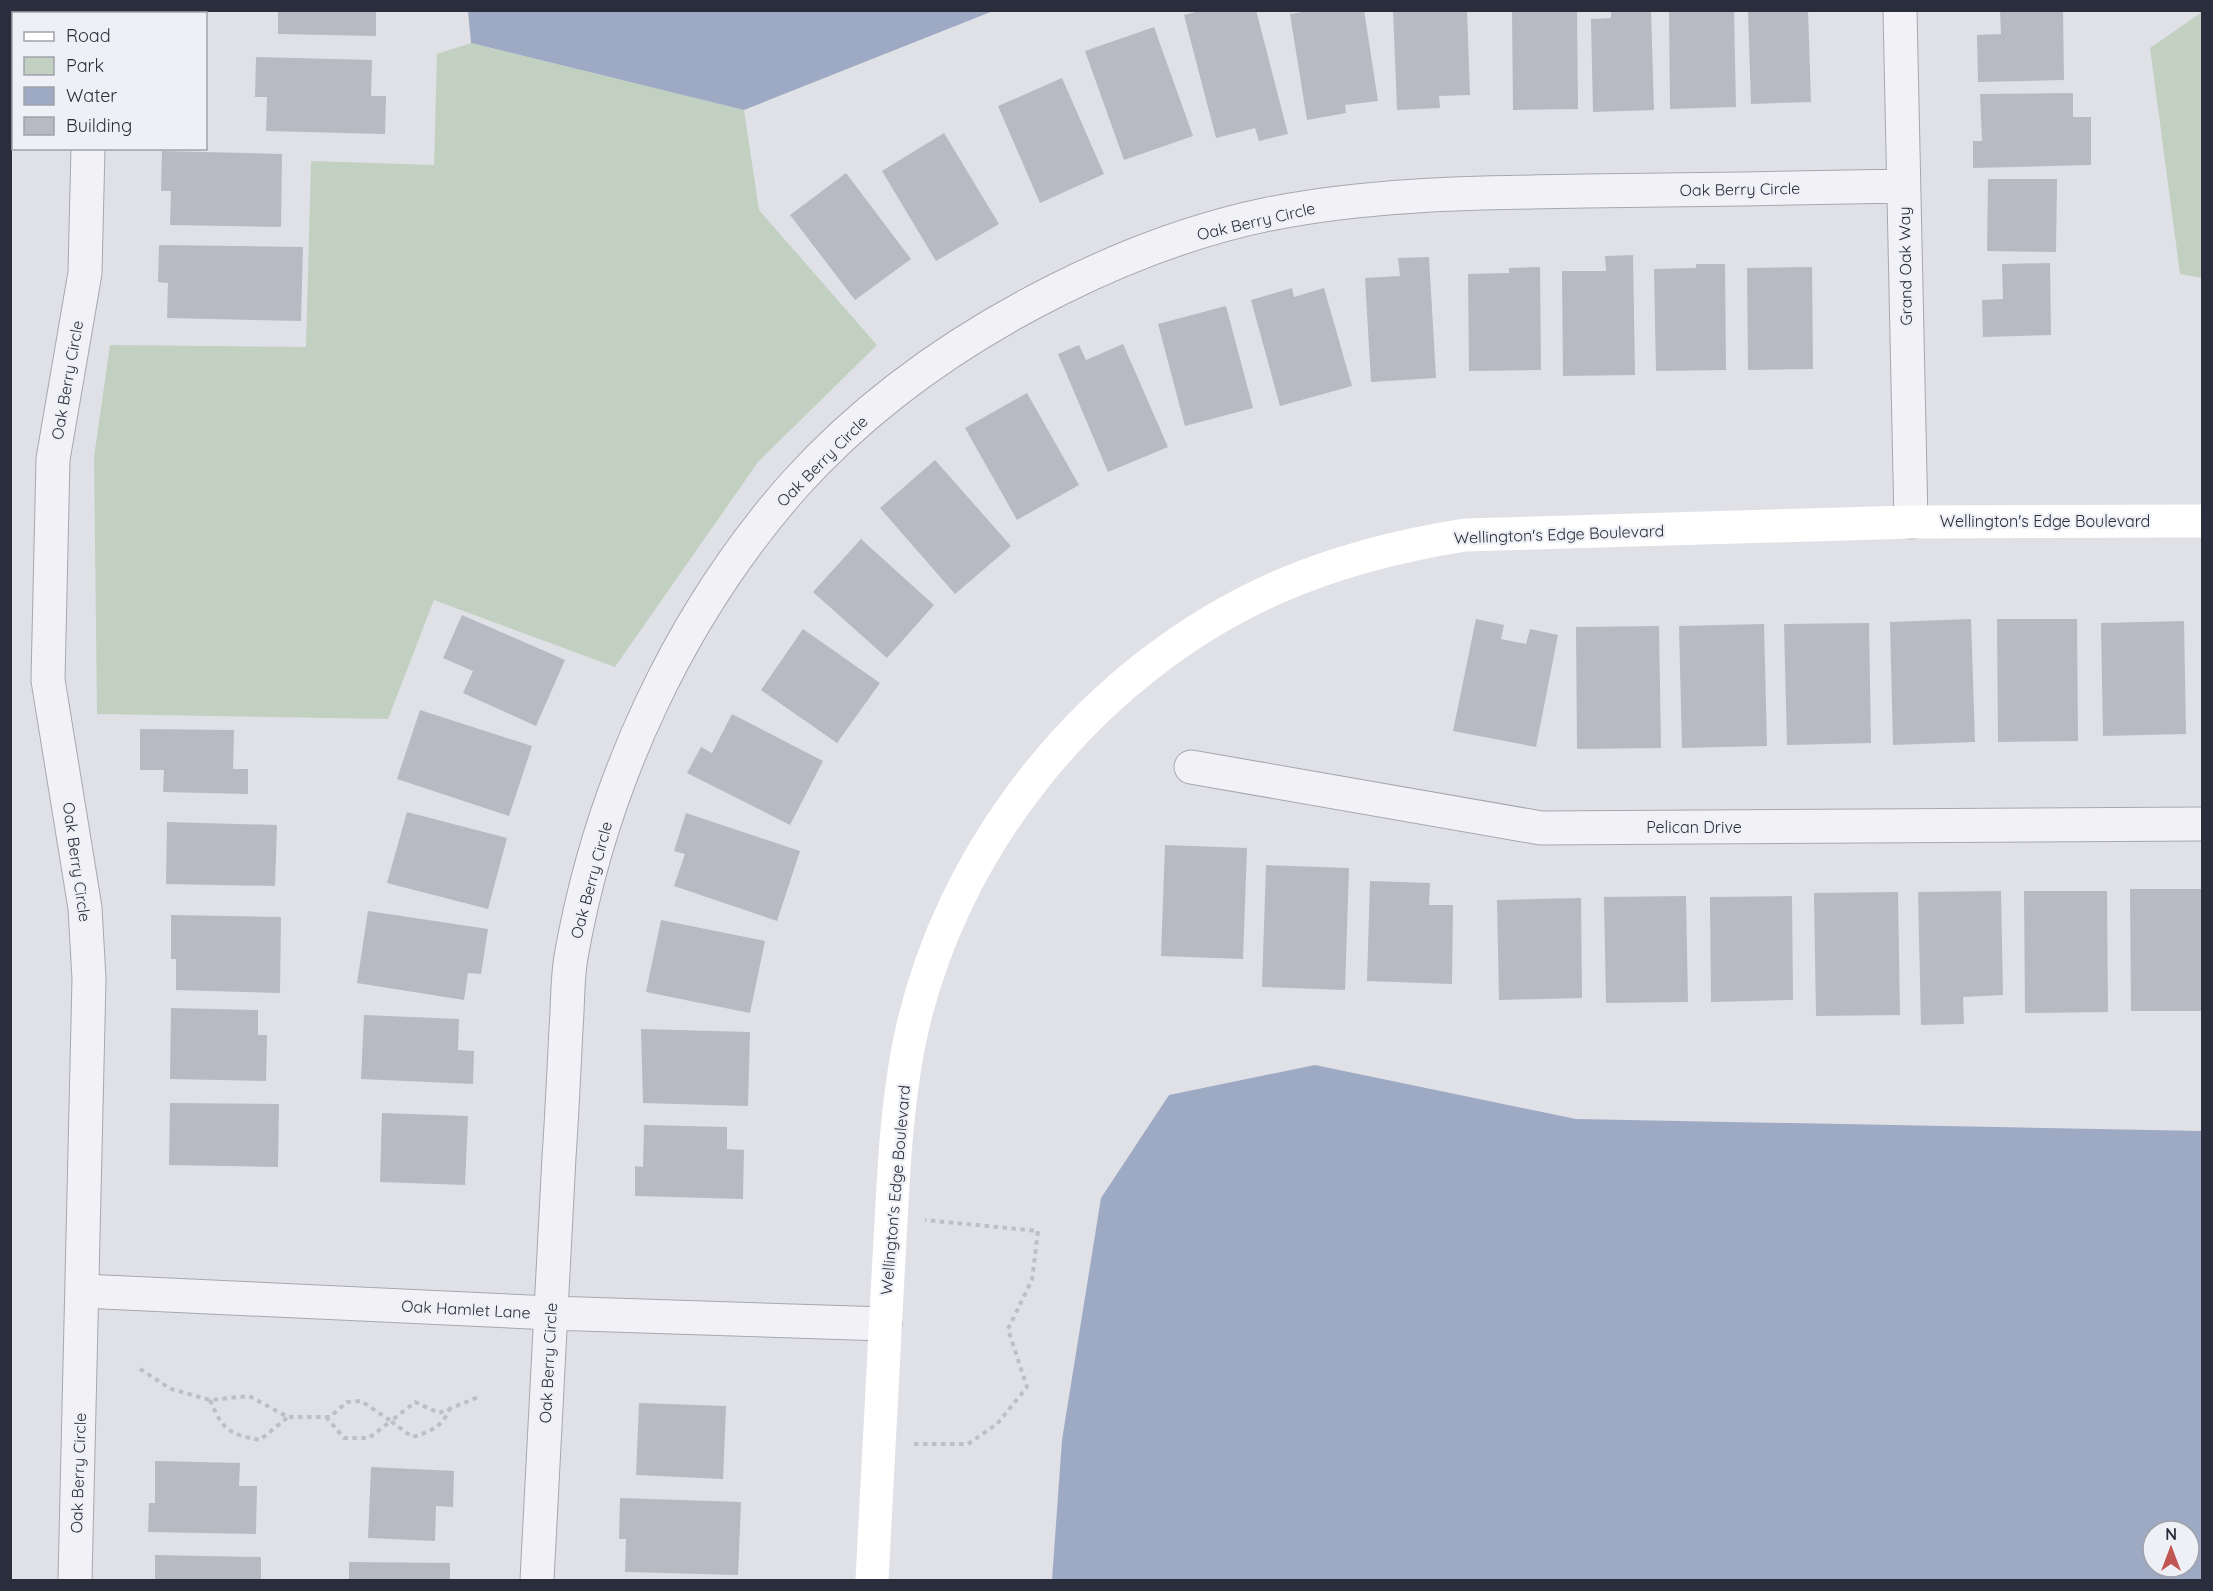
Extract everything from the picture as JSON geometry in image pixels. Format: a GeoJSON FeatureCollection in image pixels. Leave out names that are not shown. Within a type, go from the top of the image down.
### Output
{"type":"FeatureCollection","features":[{"type":"Feature","properties":{"kind":"street","name":"Grand Oak Way"},"geometry":{"type":"LineString","coordinates":[[1900,10],[1911,522]]}},
{"type":"Feature","properties":{"kind":"street","name":"Oak Berry Circle"},"geometry":{"type":"LineString","coordinates":[[75,1581],[89,979],[86,909],[48,680],[53,459],[86,273],[88,150]]}},
{"type":"Feature","properties":{"kind":"street","name":"Oak Berry Circle"},"geometry":{"type":"LineString","coordinates":[[537,1581],[570,962],[593,861],[626,763],[661,684],[712,594],[762,523],[799,480],[868,414],[944,355],[1012,313],[1098,270],[1151,249],[1265,215],[1359,199],[1439,194],[1904,186]]}},
{"type":"Feature","properties":{"kind":"street","name":"Wellington's Edge Boulevard"},"geometry":{"type":"LineString","coordinates":[[872,1581],[897,1125],[908,1047],[929,971],[959,897],[998,828],[1045,764],[1099,707],[1150,663],[1207,624],[1277,587],[1351,560],[1416,543],[1466,535],[1911,522],[2202,521]]}},
{"type":"Feature","properties":{"kind":"street","name":"Pelican Drive"},"geometry":{"type":"LineString","coordinates":[[1191,767],[1541,828],[2202,824]]}},
{"type":"Feature","properties":{"kind":"street","name":"Oak Hamlet Lane"},"geometry":{"type":"LineString","coordinates":[[83,1291],[551,1313],[885,1324]]}},
{"type":"Feature","properties":{"kind":"path"},"geometry":{"type":"LineString","coordinates":[[910,1444],[968,1444],[997,1424],[1027,1387],[1008,1329],[1032,1280],[1038,1232],[921,1220]]}},
{"type":"Feature","properties":{"kind":"path"},"geometry":{"type":"LineString","coordinates":[[140,1370],[171,1389],[210,1400],[249,1396],[288,1417],[330,1417],[347,1402],[361,1401],[412,1437],[428,1433],[444,1422],[449,1410]]}},
{"type":"Feature","properties":{"kind":"path"},"geometry":{"type":"LineString","coordinates":[[325,1417],[344,1438],[369,1438],[415,1402],[439,1413],[481,1396]]}},
{"type":"Feature","properties":{"kind":"path"},"geometry":{"type":"LineString","coordinates":[[210,1400],[216,1415],[232,1434],[260,1440],[288,1417]]}},
{"type":"Feature","properties":{"kind":"green space"},"geometry":{"type":"Polygon","coordinates":[[[2202,12],[2202,278],[2180,274],[2150,48],[2202,12]]]}},
{"type":"Feature","properties":{"kind":"green space"},"geometry":{"type":"Polygon","coordinates":[[[471,43],[744,110],[759,210],[877,345],[758,462],[615,667],[434,600],[388,719],[97,714],[94,457],[110,345],[306,347],[311,161],[434,165],[437,54],[471,43]]]}},
{"type":"Feature","properties":{"kind":"water"},"geometry":{"type":"Polygon","coordinates":[[[468,10],[993,11],[744,110],[471,43],[468,10]]]}},
{"type":"Feature","properties":{"kind":"water"},"geometry":{"type":"Polygon","coordinates":[[[1315,1065],[1576,1119],[2202,1131],[2202,1580],[1052,1580],[1062,1440],[1101,1198],[1169,1095],[1315,1065]]]}},
{"type":"Feature","properties":{"kind":"building"},"geometry":{"type":"Polygon","coordinates":[[[278,10],[376,10],[376,36],[278,34],[278,10]]]}},
{"type":"Feature","properties":{"kind":"building"},"geometry":{"type":"Polygon","coordinates":[[[1203,10],[1256,10],[1288,134],[1259,141],[1255,128],[1216,138],[1184,15],[1203,10]]]}},
{"type":"Feature","properties":{"kind":"building"},"geometry":{"type":"Polygon","coordinates":[[[1315,10],[1364,10],[1378,101],[1345,105],[1346,113],[1307,120],[1290,14],[1315,10]]]}},
{"type":"Feature","properties":{"kind":"building"},"geometry":{"type":"Polygon","coordinates":[[[1393,10],[1467,10],[1470,95],[1439,96],[1440,108],[1397,110],[1393,10]]]}},
{"type":"Feature","properties":{"kind":"building"},"geometry":{"type":"Polygon","coordinates":[[[1611,10],[1651,10],[1654,110],[1593,112],[1591,19],[1611,18],[1611,10]]]}},
{"type":"Feature","properties":{"kind":"building"},"geometry":{"type":"Polygon","coordinates":[[[1669,10],[1734,10],[1736,107],[1670,109],[1669,10]]]}},
{"type":"Feature","properties":{"kind":"building"},"geometry":{"type":"Polygon","coordinates":[[[1808,10],[1811,102],[1751,104],[1748,12],[1808,10]]]}},
{"type":"Feature","properties":{"kind":"building"},"geometry":{"type":"Polygon","coordinates":[[[2000,10],[2063,10],[2064,80],[1978,82],[1977,35],[2001,34],[2000,10]]]}},
{"type":"Feature","properties":{"kind":"building"},"geometry":{"type":"Polygon","coordinates":[[[1577,11],[1578,109],[1513,110],[1512,12],[1577,11]]]}},
{"type":"Feature","properties":{"kind":"building"},"geometry":{"type":"Polygon","coordinates":[[[1154,27],[1193,136],[1124,160],[1085,51],[1154,27]]]}},
{"type":"Feature","properties":{"kind":"building"},"geometry":{"type":"Polygon","coordinates":[[[256,57],[372,60],[371,96],[386,96],[385,134],[266,131],[267,97],[255,97],[256,57]]]}},
{"type":"Feature","properties":{"kind":"building"},"geometry":{"type":"Polygon","coordinates":[[[1062,78],[1104,174],[1040,203],[998,106],[1062,78]]]}},
{"type":"Feature","properties":{"kind":"building"},"geometry":{"type":"Polygon","coordinates":[[[2073,93],[2073,117],[2091,117],[2091,165],[1973,168],[1973,141],[1982,141],[1980,94],[2073,93]]]}},
{"type":"Feature","properties":{"kind":"building"},"geometry":{"type":"Polygon","coordinates":[[[944,133],[999,224],[936,261],[882,171],[944,133]]]}},
{"type":"Feature","properties":{"kind":"building"},"geometry":{"type":"Polygon","coordinates":[[[162,151],[282,154],[281,227],[170,225],[171,191],[161,191],[162,151]]]}},
{"type":"Feature","properties":{"kind":"building"},"geometry":{"type":"Polygon","coordinates":[[[846,173],[911,259],[855,300],[790,215],[846,173]]]}},
{"type":"Feature","properties":{"kind":"building"},"geometry":{"type":"Polygon","coordinates":[[[1988,179],[2057,179],[2056,252],[1987,251],[1988,179]]]}},
{"type":"Feature","properties":{"kind":"building"},"geometry":{"type":"Polygon","coordinates":[[[159,245],[303,247],[301,321],[167,318],[168,283],[158,282],[159,245]]]}},
{"type":"Feature","properties":{"kind":"building"},"geometry":{"type":"Polygon","coordinates":[[[1633,255],[1635,375],[1563,376],[1562,271],[1606,271],[1605,256],[1633,255]]]}},
{"type":"Feature","properties":{"kind":"building"},"geometry":{"type":"Polygon","coordinates":[[[1429,257],[1436,378],[1371,382],[1365,278],[1400,276],[1398,258],[1429,257]]]}},
{"type":"Feature","properties":{"kind":"building"},"geometry":{"type":"Polygon","coordinates":[[[2050,263],[2051,335],[1983,337],[1982,300],[2003,299],[2002,264],[2050,263]]]}},
{"type":"Feature","properties":{"kind":"building"},"geometry":{"type":"Polygon","coordinates":[[[1696,264],[1725,264],[1726,370],[1656,371],[1654,269],[1696,268],[1696,264]]]}},
{"type":"Feature","properties":{"kind":"building"},"geometry":{"type":"Polygon","coordinates":[[[1540,267],[1541,370],[1469,371],[1468,274],[1509,273],[1509,268],[1540,267]]]}},
{"type":"Feature","properties":{"kind":"building"},"geometry":{"type":"Polygon","coordinates":[[[1812,267],[1813,369],[1748,370],[1747,268],[1812,267]]]}},
{"type":"Feature","properties":{"kind":"building"},"geometry":{"type":"Polygon","coordinates":[[[1292,288],[1294,297],[1324,288],[1352,386],[1280,406],[1251,300],[1292,288]]]}},
{"type":"Feature","properties":{"kind":"building"},"geometry":{"type":"Polygon","coordinates":[[[1226,306],[1253,408],[1185,426],[1158,324],[1226,306]]]}},
{"type":"Feature","properties":{"kind":"building"},"geometry":{"type":"Polygon","coordinates":[[[1123,344],[1168,447],[1108,472],[1058,354],[1079,345],[1086,360],[1123,344]]]}},
{"type":"Feature","properties":{"kind":"building"},"geometry":{"type":"Polygon","coordinates":[[[1027,393],[1079,485],[1017,520],[965,428],[1027,393]]]}},
{"type":"Feature","properties":{"kind":"building"},"geometry":{"type":"Polygon","coordinates":[[[935,460],[1011,546],[955,594],[880,508],[935,460]]]}},
{"type":"Feature","properties":{"kind":"building"},"geometry":{"type":"Polygon","coordinates":[[[861,539],[934,605],[887,658],[813,592],[861,539]]]}},
{"type":"Feature","properties":{"kind":"building"},"geometry":{"type":"Polygon","coordinates":[[[462,615],[565,660],[536,726],[463,693],[473,671],[443,658],[462,615]]]}},
{"type":"Feature","properties":{"kind":"building"},"geometry":{"type":"Polygon","coordinates":[[[1476,619],[1504,625],[1501,639],[1526,644],[1530,629],[1558,635],[1536,747],[1453,731],[1476,619]]]}},
{"type":"Feature","properties":{"kind":"building"},"geometry":{"type":"Polygon","coordinates":[[[1971,619],[1975,742],[1893,745],[1890,622],[1971,619]]]}},
{"type":"Feature","properties":{"kind":"building"},"geometry":{"type":"Polygon","coordinates":[[[1997,619],[2077,619],[2078,741],[1998,742],[1997,619]]]}},
{"type":"Feature","properties":{"kind":"building"},"geometry":{"type":"Polygon","coordinates":[[[2184,621],[2186,734],[2103,736],[2101,623],[2184,621]]]}},
{"type":"Feature","properties":{"kind":"building"},"geometry":{"type":"Polygon","coordinates":[[[1869,623],[1871,743],[1787,745],[1784,624],[1869,623]]]}},
{"type":"Feature","properties":{"kind":"building"},"geometry":{"type":"Polygon","coordinates":[[[1764,624],[1767,746],[1682,748],[1679,626],[1764,624]]]}},
{"type":"Feature","properties":{"kind":"building"},"geometry":{"type":"Polygon","coordinates":[[[1659,626],[1661,748],[1577,749],[1576,627],[1659,626]]]}},
{"type":"Feature","properties":{"kind":"building"},"geometry":{"type":"Polygon","coordinates":[[[803,629],[880,683],[837,743],[761,690],[803,629]]]}},
{"type":"Feature","properties":{"kind":"building"},"geometry":{"type":"Polygon","coordinates":[[[420,710],[532,746],[509,816],[397,779],[420,710]]]}},
{"type":"Feature","properties":{"kind":"building"},"geometry":{"type":"Polygon","coordinates":[[[732,714],[823,761],[790,825],[687,773],[701,747],[712,753],[732,714]]]}},
{"type":"Feature","properties":{"kind":"building"},"geometry":{"type":"Polygon","coordinates":[[[140,729],[234,730],[233,769],[248,769],[248,794],[163,792],[164,770],[140,770],[140,729]]]}},
{"type":"Feature","properties":{"kind":"building"},"geometry":{"type":"Polygon","coordinates":[[[407,812],[507,838],[488,909],[387,883],[407,812]]]}},
{"type":"Feature","properties":{"kind":"building"},"geometry":{"type":"Polygon","coordinates":[[[686,813],[800,851],[777,921],[674,886],[685,854],[674,851],[686,813]]]}},
{"type":"Feature","properties":{"kind":"building"},"geometry":{"type":"Polygon","coordinates":[[[167,822],[277,825],[275,886],[166,884],[167,822]]]}},
{"type":"Feature","properties":{"kind":"building"},"geometry":{"type":"Polygon","coordinates":[[[1165,845],[1247,848],[1243,959],[1161,956],[1165,845]]]}},
{"type":"Feature","properties":{"kind":"building"},"geometry":{"type":"Polygon","coordinates":[[[1266,865],[1349,868],[1345,990],[1262,987],[1266,865]]]}},
{"type":"Feature","properties":{"kind":"building"},"geometry":{"type":"Polygon","coordinates":[[[1370,881],[1430,883],[1429,905],[1453,905],[1452,984],[1367,981],[1370,881]]]}},
{"type":"Feature","properties":{"kind":"building"},"geometry":{"type":"Polygon","coordinates":[[[2130,889],[2202,889],[2202,1011],[2131,1011],[2130,889]]]}},
{"type":"Feature","properties":{"kind":"building"},"geometry":{"type":"Polygon","coordinates":[[[2001,891],[2003,995],[1963,997],[1964,1024],[1921,1025],[1918,892],[2001,891]]]}},
{"type":"Feature","properties":{"kind":"building"},"geometry":{"type":"Polygon","coordinates":[[[2024,891],[2107,891],[2108,1012],[2025,1013],[2024,891]]]}},
{"type":"Feature","properties":{"kind":"building"},"geometry":{"type":"Polygon","coordinates":[[[1898,892],[1900,1015],[1816,1016],[1814,893],[1898,892]]]}},
{"type":"Feature","properties":{"kind":"building"},"geometry":{"type":"Polygon","coordinates":[[[1686,896],[1688,1002],[1606,1003],[1604,897],[1686,896]]]}},
{"type":"Feature","properties":{"kind":"building"},"geometry":{"type":"Polygon","coordinates":[[[1792,896],[1793,1000],[1711,1002],[1710,897],[1792,896]]]}},
{"type":"Feature","properties":{"kind":"building"},"geometry":{"type":"Polygon","coordinates":[[[1581,898],[1582,998],[1499,1000],[1497,900],[1581,898]]]}},
{"type":"Feature","properties":{"kind":"building"},"geometry":{"type":"Polygon","coordinates":[[[368,911],[488,929],[481,974],[468,973],[464,1000],[357,983],[368,911]]]}},
{"type":"Feature","properties":{"kind":"building"},"geometry":{"type":"Polygon","coordinates":[[[171,915],[281,917],[280,993],[176,990],[176,959],[171,959],[171,915]]]}},
{"type":"Feature","properties":{"kind":"building"},"geometry":{"type":"Polygon","coordinates":[[[661,920],[765,941],[750,1013],[646,992],[661,920]]]}},
{"type":"Feature","properties":{"kind":"building"},"geometry":{"type":"Polygon","coordinates":[[[171,1008],[258,1010],[258,1035],[267,1035],[266,1081],[170,1079],[171,1008]]]}},
{"type":"Feature","properties":{"kind":"building"},"geometry":{"type":"Polygon","coordinates":[[[364,1015],[459,1019],[458,1050],[474,1051],[473,1084],[361,1079],[364,1015]]]}},
{"type":"Feature","properties":{"kind":"building"},"geometry":{"type":"Polygon","coordinates":[[[641,1029],[750,1032],[748,1106],[643,1103],[641,1029]]]}},
{"type":"Feature","properties":{"kind":"building"},"geometry":{"type":"Polygon","coordinates":[[[170,1103],[279,1104],[278,1167],[169,1165],[170,1103]]]}},
{"type":"Feature","properties":{"kind":"building"},"geometry":{"type":"Polygon","coordinates":[[[382,1113],[468,1116],[465,1185],[380,1182],[382,1113]]]}},
{"type":"Feature","properties":{"kind":"building"},"geometry":{"type":"Polygon","coordinates":[[[644,1125],[727,1127],[727,1149],[744,1150],[743,1199],[635,1196],[635,1166],[643,1167],[644,1125]]]}},
{"type":"Feature","properties":{"kind":"building"},"geometry":{"type":"Polygon","coordinates":[[[639,1403],[726,1406],[723,1479],[636,1475],[639,1403]]]}},
{"type":"Feature","properties":{"kind":"building"},"geometry":{"type":"Polygon","coordinates":[[[155,1461],[240,1463],[239,1486],[257,1486],[256,1534],[148,1532],[149,1503],[155,1503],[155,1461]]]}},
{"type":"Feature","properties":{"kind":"building"},"geometry":{"type":"Polygon","coordinates":[[[371,1467],[454,1471],[453,1507],[436,1506],[435,1541],[368,1538],[371,1467]]]}},
{"type":"Feature","properties":{"kind":"building"},"geometry":{"type":"Polygon","coordinates":[[[620,1498],[741,1502],[738,1575],[625,1572],[626,1539],[619,1539],[620,1498]]]}},
{"type":"Feature","properties":{"kind":"building"},"geometry":{"type":"Polygon","coordinates":[[[155,1555],[261,1557],[261,1580],[155,1580],[155,1555]]]}},
{"type":"Feature","properties":{"kind":"building"},"geometry":{"type":"Polygon","coordinates":[[[349,1562],[450,1563],[450,1580],[349,1580],[349,1562]]]}}]}
